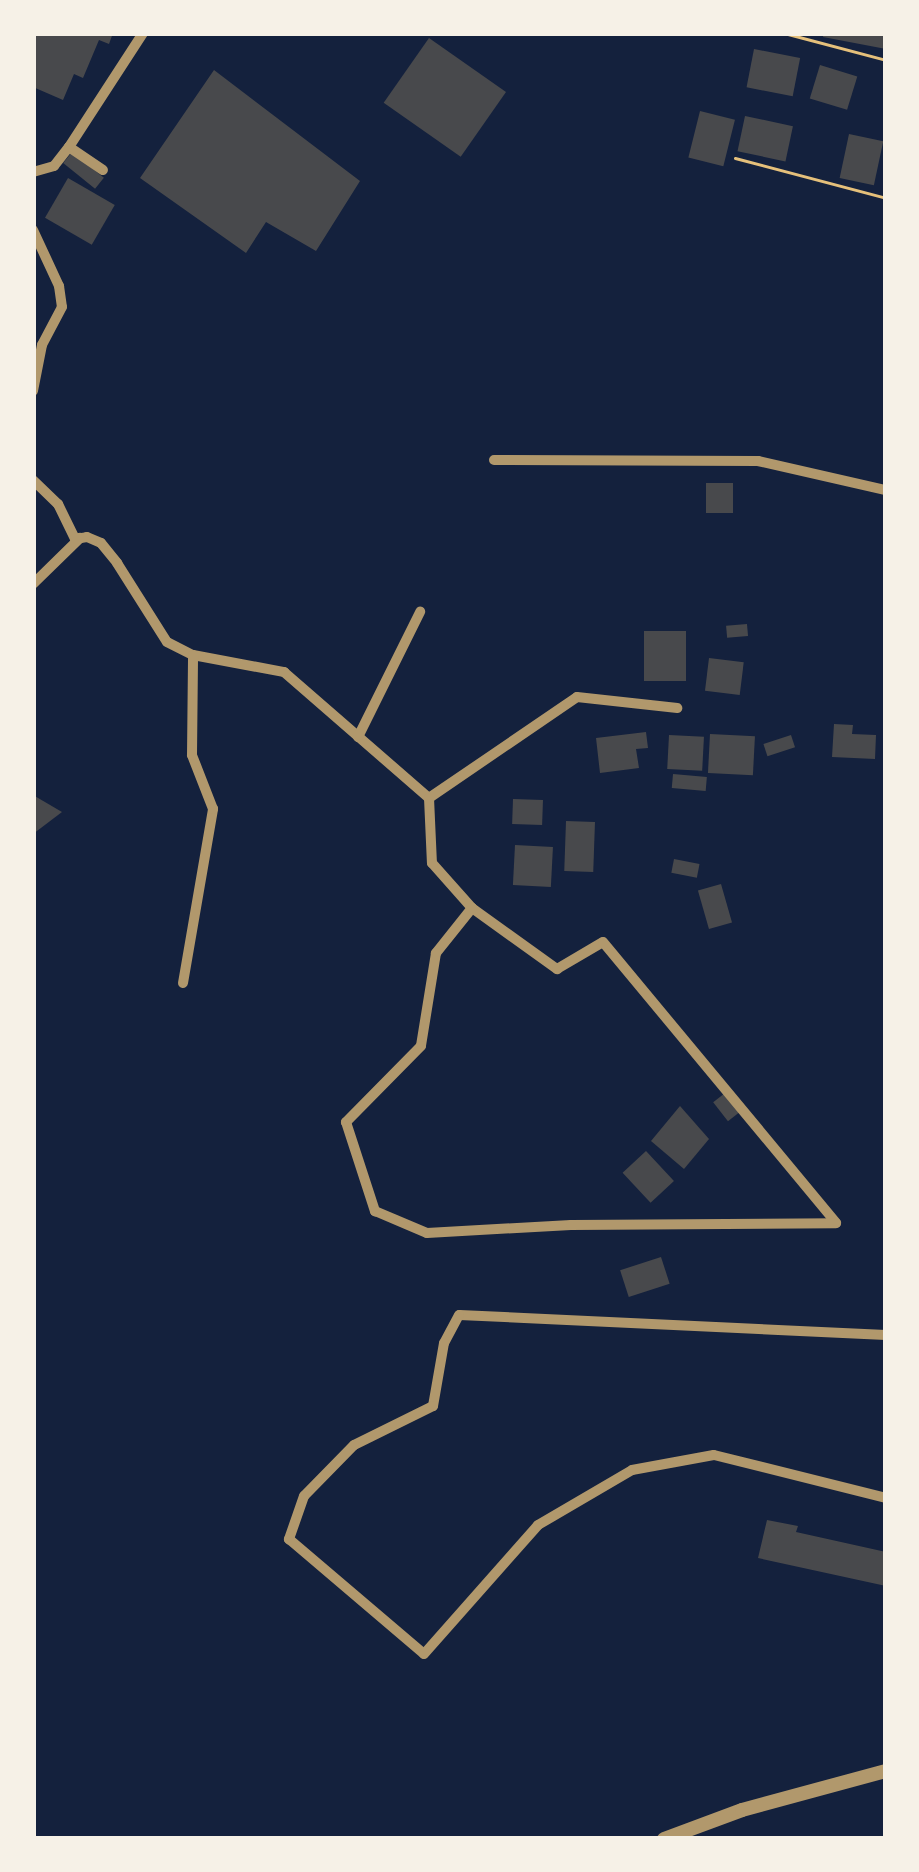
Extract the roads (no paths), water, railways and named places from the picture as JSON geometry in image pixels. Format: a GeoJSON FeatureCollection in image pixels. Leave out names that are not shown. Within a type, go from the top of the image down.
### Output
{"type":"FeatureCollection","features":[{"type":"Feature","properties":{"kind":"street"},"geometry":{"type":"LineString","coordinates":[[33,172],[54,166],[143,33]]}},
{"type":"Feature","properties":{"kind":"street"},"geometry":{"type":"LineString","coordinates":[[69,147],[104,170]]}},
{"type":"Feature","properties":{"kind":"street"},"geometry":{"type":"LineString","coordinates":[[33,230],[59,286],[62,307],[42,345],[33,391]]}},
{"type":"Feature","properties":{"kind":"street"},"geometry":{"type":"LineString","coordinates":[[494,460],[758,460],[886,490]]}},
{"type":"Feature","properties":{"kind":"street"},"geometry":{"type":"LineString","coordinates":[[33,480],[58,504],[75,539],[101,543],[167,642],[193,655],[284,673],[428,798],[432,863],[472,908],[557,969],[602,941],[836,1223],[571,1225],[427,1233],[375,1211],[346,1121],[421,1046],[436,952],[472,908]]}},
{"type":"Feature","properties":{"kind":"street"},"geometry":{"type":"LineString","coordinates":[[33,584],[80,538]]}},
{"type":"Feature","properties":{"kind":"street"},"geometry":{"type":"LineString","coordinates":[[358,736],[420,612]]}},
{"type":"Feature","properties":{"kind":"street"},"geometry":{"type":"LineString","coordinates":[[183,983],[213,809],[192,755],[193,655]]}},
{"type":"Feature","properties":{"kind":"street"},"geometry":{"type":"LineString","coordinates":[[428,798],[577,697],[676,708]]}},
{"type":"Feature","properties":{"kind":"street"},"geometry":{"type":"LineString","coordinates":[[886,1335],[459,1315],[443,1343],[433,1406],[354,1444],[304,1496],[289,1539],[424,1654],[538,1525],[632,1470],[714,1455],[886,1498]]}},
{"type":"Feature","properties":{"kind":"street"},"geometry":{"type":"LineString","coordinates":[[664,1839],[742,1810],[886,1771]]}}]}
